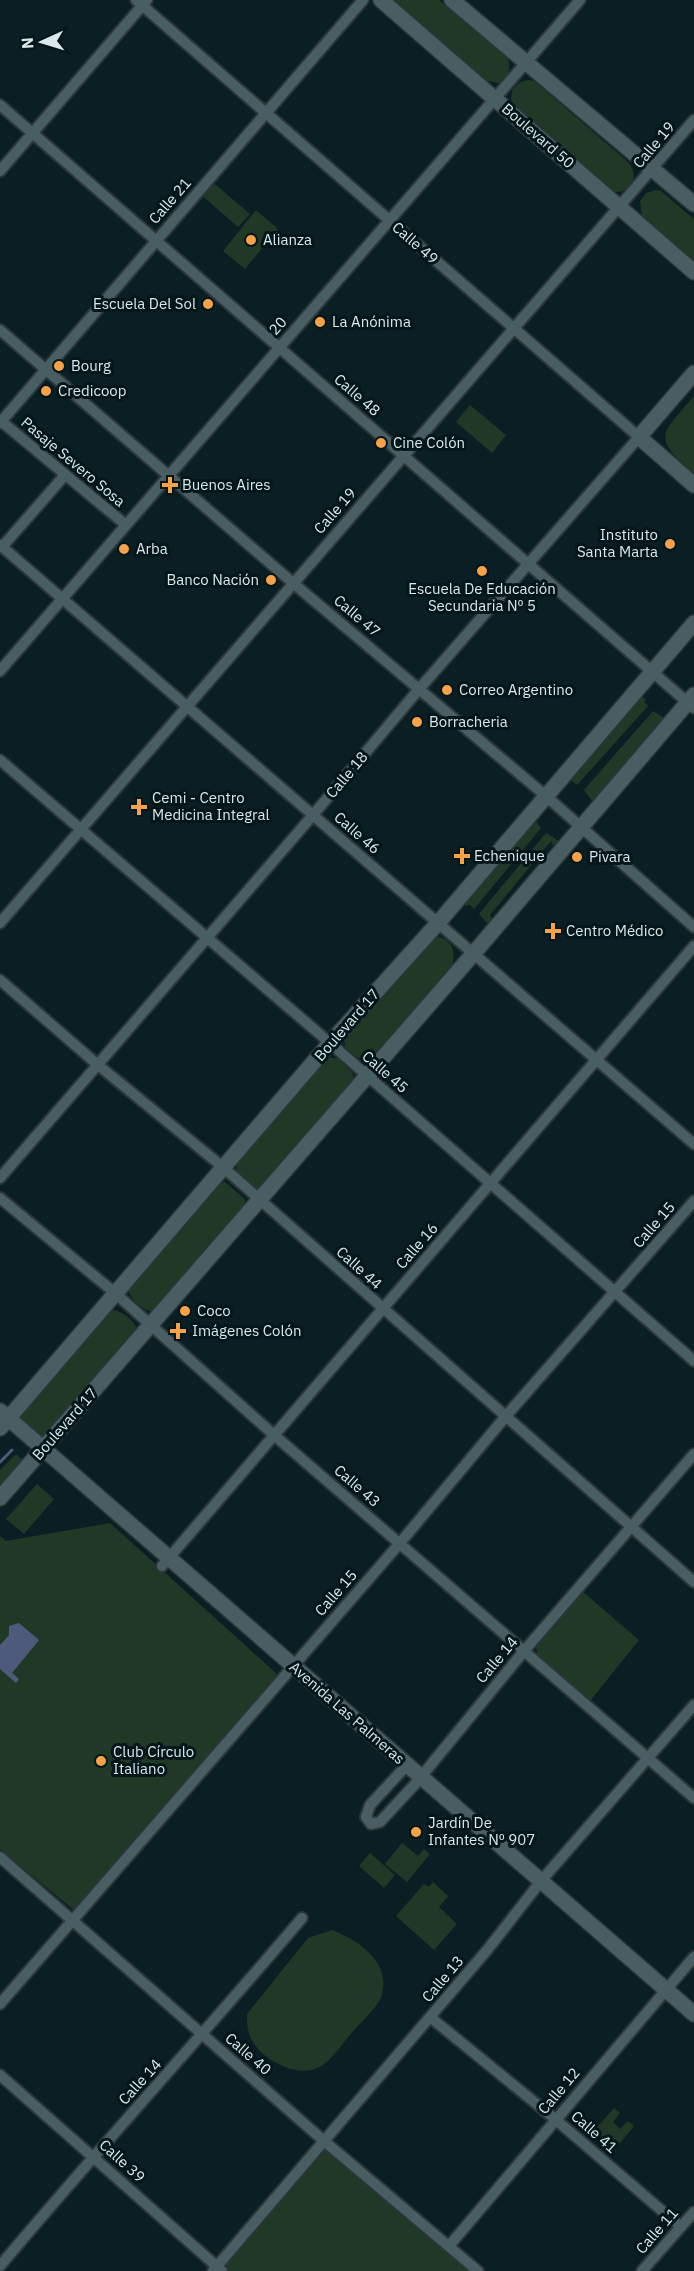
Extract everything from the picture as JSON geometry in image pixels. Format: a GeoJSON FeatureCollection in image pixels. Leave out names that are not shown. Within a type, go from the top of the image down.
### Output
{"type":"FeatureCollection","features":[{"type":"Feature","properties":{"kind":"main road","name":"Boulevard 50"},"geometry":{"type":"LineString","coordinates":[[381,0],[694,272]]}},
{"type":"Feature","properties":{"kind":"main road"},"geometry":{"type":"LineString","coordinates":[[452,0],[694,204]]}},
{"type":"Feature","properties":{"kind":"main road","name":"Calle 18"},"geometry":{"type":"LineString","coordinates":[[639,437],[694,373]]}},
{"type":"Feature","properties":{"kind":"main road","name":"Calle 49"},"geometry":{"type":"LineString","coordinates":[[639,437],[694,485]]}},
{"type":"Feature","properties":{"kind":"main road","name":"Boulevard 17"},"geometry":{"type":"LineString","coordinates":[[2,1421],[224,1168],[330,1043],[438,923],[694,624]]}},
{"type":"Feature","properties":{"kind":"main road","name":"Boulevard 17"},"geometry":{"type":"LineString","coordinates":[[0,1498],[580,828],[692,702]]}},
{"type":"Feature","properties":{"kind":"main road","name":"Avenida Las Palmeras"},"geometry":{"type":"LineString","coordinates":[[2,1421],[663,1992],[694,2025]]}},
{"type":"Feature","properties":{"kind":"main road","name":"Avenida Las Palmeras"},"geometry":{"type":"LineString","coordinates":[[663,1992],[694,2013]]}},
{"type":"Feature","properties":{"kind":"street","name":"Calle 21"},"geometry":{"type":"LineString","coordinates":[[1,422],[363,0]]}},
{"type":"Feature","properties":{"kind":"street","name":"20"},"geometry":{"type":"LineString","coordinates":[[0,671],[580,0]]}},
{"type":"Feature","properties":{"kind":"street","name":"Calle 49"},"geometry":{"type":"LineString","coordinates":[[142,2],[266,114],[639,437]]}},
{"type":"Feature","properties":{"kind":"street"},"geometry":{"type":"LineString","coordinates":[[0,171],[142,2]]}},
{"type":"Feature","properties":{"kind":"street","name":"Calle 48"},"geometry":{"type":"LineString","coordinates":[[0,105],[653,672],[692,702]]}},
{"type":"Feature","properties":{"kind":"street","name":"Calle 19"},"geometry":{"type":"LineString","coordinates":[[0,923],[694,120]]}},
{"type":"Feature","properties":{"kind":"street","name":"Calle 47"},"geometry":{"type":"LineString","coordinates":[[0,330],[293,583],[546,796],[694,927]]}},
{"type":"Feature","properties":{"kind":"street","name":"Pasaje Severo Sosa"},"geometry":{"type":"LineString","coordinates":[[1,422],[126,525]]}},
{"type":"Feature","properties":{"kind":"street","name":"Calle 18"},"geometry":{"type":"LineString","coordinates":[[0,1178],[420,688],[639,437]]}},
{"type":"Feature","properties":{"kind":"street"},"geometry":{"type":"LineString","coordinates":[[1,546],[65,475]]}},
{"type":"Feature","properties":{"kind":"street","name":"Calle 46"},"geometry":{"type":"LineString","coordinates":[[1,546],[694,1144]]}},
{"type":"Feature","properties":{"kind":"street","name":"Calle 45"},"geometry":{"type":"LineString","coordinates":[[0,760],[330,1043],[694,1361]]}},
{"type":"Feature","properties":{"kind":"street","name":"Calle 16"},"geometry":{"type":"LineString","coordinates":[[165,1562],[694,946]]}},
{"type":"Feature","properties":{"kind":"street","name":"Calle 44"},"geometry":{"type":"LineString","coordinates":[[0,980],[98,1065],[260,1199],[694,1582]]}},
{"type":"Feature","properties":{"kind":"street","name":"Calle 43"},"geometry":{"type":"LineString","coordinates":[[0,1198],[115,1293],[150,1326],[694,1798]]}},
{"type":"Feature","properties":{"kind":"street","name":"Calle 15"},"geometry":{"type":"LineString","coordinates":[[0,2004],[694,1201]]}},
{"type":"Feature","properties":{"kind":"street","name":"Calle 14"},"geometry":{"type":"LineString","coordinates":[[404,1768],[370,1805],[366,1817],[371,1824],[380,1822],[418,1780],[524,1651],[694,1455]]}},
{"type":"Feature","properties":{"kind":"street","name":"Calle 13"},"geometry":{"type":"LineString","coordinates":[[217,2270],[324,2140],[488,1949],[538,1884],[694,1705]]}},
{"type":"Feature","properties":{"kind":"street","name":"Calle 40"},"geometry":{"type":"LineString","coordinates":[[0,1857],[478,2271]]}},
{"type":"Feature","properties":{"kind":"street","name":"Calle 14"},"geometry":{"type":"LineString","coordinates":[[0,2266],[93,2155],[204,2034],[302,1918]]}},
{"type":"Feature","properties":{"kind":"street","name":"Calle 12"},"geometry":{"type":"LineString","coordinates":[[449,2246],[694,1957]]}},
{"type":"Feature","properties":{"kind":"street","name":"Calle 41"},"geometry":{"type":"LineString","coordinates":[[430,2017],[555,2119],[681,2227]]}},
{"type":"Feature","properties":{"kind":"street","name":"Calle 39"},"geometry":{"type":"LineString","coordinates":[[0,2075],[93,2155],[217,2270]]}},
{"type":"Feature","properties":{"kind":"street","name":"Calle 11"},"geometry":{"type":"LineString","coordinates":[[642,2271],[694,2212]]}},
{"type":"Feature","properties":{"kind":"green space"},"geometry":{"type":"Polygon","coordinates":[[[390,0],[439,0],[507,57],[509,69],[507,75],[498,83],[484,80],[390,0]]]}},
{"type":"Feature","properties":{"kind":"green space"},"geometry":{"type":"Polygon","coordinates":[[[534,81],[628,162],[634,173],[629,187],[619,192],[612,192],[514,107],[511,98],[513,89],[519,83],[534,81]]]}},
{"type":"Feature","properties":{"kind":"green space"},"geometry":{"type":"Polygon","coordinates":[[[210,180],[250,214],[238,227],[199,193],[210,180]]]}},
{"type":"Feature","properties":{"kind":"green space"},"geometry":{"type":"Polygon","coordinates":[[[661,191],[694,219],[694,262],[642,217],[640,201],[646,193],[661,191]]]}},
{"type":"Feature","properties":{"kind":"green space"},"geometry":{"type":"Polygon","coordinates":[[[256,210],[278,229],[245,269],[223,251],[256,210]]]}},
{"type":"Feature","properties":{"kind":"green space"},"geometry":{"type":"Polygon","coordinates":[[[694,396],[694,474],[671,451],[666,443],[666,435],[674,419],[694,396]]]}},
{"type":"Feature","properties":{"kind":"green space"},"geometry":{"type":"Polygon","coordinates":[[[470,405],[506,435],[492,453],[456,422],[470,405]]]}},
{"type":"Feature","properties":{"kind":"green space"},"geometry":{"type":"Polygon","coordinates":[[[639,694],[646,700],[644,702],[648,706],[577,785],[567,777],[639,694]]]}},
{"type":"Feature","properties":{"kind":"green space"},"geometry":{"type":"Polygon","coordinates":[[[653,711],[666,719],[593,802],[584,790],[653,711]]]}},
{"type":"Feature","properties":{"kind":"green space"},"geometry":{"type":"Polygon","coordinates":[[[534,818],[541,828],[474,909],[469,904],[467,906],[463,901],[534,818]]]}},
{"type":"Feature","properties":{"kind":"green space"},"geometry":{"type":"Polygon","coordinates":[[[546,833],[559,841],[554,847],[551,841],[490,915],[493,921],[489,925],[479,914],[546,833]]]}},
{"type":"Feature","properties":{"kind":"green space"},"geometry":{"type":"Polygon","coordinates":[[[434,936],[445,939],[451,946],[454,954],[452,965],[374,1058],[366,1060],[359,1058],[345,1047],[344,1036],[434,936]]]}},
{"type":"Feature","properties":{"kind":"green space"},"geometry":{"type":"Polygon","coordinates":[[[327,1057],[339,1059],[352,1072],[354,1080],[261,1189],[252,1187],[237,1172],[237,1162],[327,1057]]]}},
{"type":"Feature","properties":{"kind":"green space"},"geometry":{"type":"Polygon","coordinates":[[[225,1182],[245,1199],[246,1205],[154,1312],[142,1307],[131,1296],[128,1288],[220,1183],[225,1182]]]}},
{"type":"Feature","properties":{"kind":"green space"},"geometry":{"type":"Polygon","coordinates":[[[113,1310],[127,1316],[137,1329],[42,1439],[18,1420],[21,1413],[113,1310]]]}},
{"type":"Feature","properties":{"kind":"green space"},"geometry":{"type":"Polygon","coordinates":[[[16,1454],[25,1462],[0,1491],[0,1470],[16,1454]]]}},
{"type":"Feature","properties":{"kind":"green space"},"geometry":{"type":"Polygon","coordinates":[[[37,1484],[54,1499],[24,1534],[6,1519],[37,1484]]]}},
{"type":"Feature","properties":{"kind":"green space","name":"Club Círculo Italiano"},"geometry":{"type":"Polygon","coordinates":[[[110,1523],[277,1674],[75,1911],[0,1849],[0,1536],[6,1541],[110,1523]]]}},
{"type":"Feature","properties":{"kind":"green space"},"geometry":{"type":"Polygon","coordinates":[[[582,1591],[639,1640],[590,1701],[538,1657],[536,1647],[582,1591]]]}},
{"type":"Feature","properties":{"kind":"green space"},"geometry":{"type":"Polygon","coordinates":[[[402,1843],[418,1856],[424,1849],[430,1854],[407,1882],[385,1864],[402,1843]]]}},
{"type":"Feature","properties":{"kind":"green space"},"geometry":{"type":"Polygon","coordinates":[[[370,1853],[395,1875],[384,1888],[359,1866],[370,1853]]]}},
{"type":"Feature","properties":{"kind":"green space"},"geometry":{"type":"Polygon","coordinates":[[[433,1882],[448,1896],[439,1907],[457,1924],[434,1950],[396,1916],[424,1884],[429,1887],[433,1882]]]}},
{"type":"Feature","properties":{"kind":"green space"},"geometry":{"type":"Polygon","coordinates":[[[332,1930],[363,1947],[378,1964],[383,1985],[381,1997],[371,2012],[328,2061],[312,2070],[293,2069],[274,2062],[258,2049],[249,2033],[247,2014],[308,1938],[332,1930]]]}},
{"type":"Feature","properties":{"kind":"green space"},"geometry":{"type":"Polygon","coordinates":[[[614,2108],[620,2113],[613,2122],[620,2129],[628,2121],[634,2126],[612,2153],[591,2134],[614,2108]]]}},
{"type":"Feature","properties":{"kind":"green space"},"geometry":{"type":"Polygon","coordinates":[[[324,2141],[477,2271],[222,2271],[217,2267],[324,2141]]]}},
{"type":"Feature","properties":{"kind":"water"},"geometry":{"type":"Polygon","coordinates":[[[19,1623],[39,1640],[12,1673],[19,1679],[16,1683],[0,1669],[0,1645],[9,1635],[9,1626],[19,1623]]]}},
{"type":"Feature","properties":{"kind":"waterway"},"geometry":{"type":"LineString","coordinates":[[0,1462],[12,1450]]}},
{"type":"Feature","properties":{"kind":"place","name":"Alianza"},"geometry":{"type":"Point","coordinates":[251,240]}},
{"type":"Feature","properties":{"kind":"place","name":"Escuela Del Sol"},"geometry":{"type":"Point","coordinates":[208,304]}},
{"type":"Feature","properties":{"kind":"place","name":"La Anónima"},"geometry":{"type":"Point","coordinates":[320,322]}},
{"type":"Feature","properties":{"kind":"place","name":"Bourg"},"geometry":{"type":"Point","coordinates":[59,366]}},
{"type":"Feature","properties":{"kind":"place","name":"Credicoop"},"geometry":{"type":"Point","coordinates":[46,391]}},
{"type":"Feature","properties":{"kind":"place","name":"Cine Colón"},"geometry":{"type":"Point","coordinates":[381,443]}},
{"type":"Feature","properties":{"kind":"place","name":"Buenos Aires"},"geometry":{"type":"Point","coordinates":[170,485]}},
{"type":"Feature","properties":{"kind":"place","name":"Instituto Santa Marta"},"geometry":{"type":"Point","coordinates":[670,544]}},
{"type":"Feature","properties":{"kind":"place","name":"Arba"},"geometry":{"type":"Point","coordinates":[124,549]}},
{"type":"Feature","properties":{"kind":"place","name":"Escuela De Educación Secundaria Nº 5"},"geometry":{"type":"Point","coordinates":[482,571]}},
{"type":"Feature","properties":{"kind":"place","name":"Banco Nación"},"geometry":{"type":"Point","coordinates":[271,580]}},
{"type":"Feature","properties":{"kind":"place","name":"Correo Argentino"},"geometry":{"type":"Point","coordinates":[447,690]}},
{"type":"Feature","properties":{"kind":"place","name":"Borracheria"},"geometry":{"type":"Point","coordinates":[417,722]}},
{"type":"Feature","properties":{"kind":"place","name":"Cemi - Centro Medicina Integral"},"geometry":{"type":"Point","coordinates":[139,807]}},
{"type":"Feature","properties":{"kind":"place","name":"Echenique"},"geometry":{"type":"Point","coordinates":[462,856]}},
{"type":"Feature","properties":{"kind":"place","name":"Pivara"},"geometry":{"type":"Point","coordinates":[577,857]}},
{"type":"Feature","properties":{"kind":"place","name":"Centro Médico"},"geometry":{"type":"Point","coordinates":[553,931]}},
{"type":"Feature","properties":{"kind":"place","name":"Coco"},"geometry":{"type":"Point","coordinates":[185,1311]}},
{"type":"Feature","properties":{"kind":"place","name":"Imágenes Colón"},"geometry":{"type":"Point","coordinates":[178,1331]}},
{"type":"Feature","properties":{"kind":"place","name":"Club Círculo Italiano"},"geometry":{"type":"Point","coordinates":[101,1761]}},
{"type":"Feature","properties":{"kind":"place","name":"Jardín De Infantes Nº 907"},"geometry":{"type":"Point","coordinates":[416,1832]}}]}
